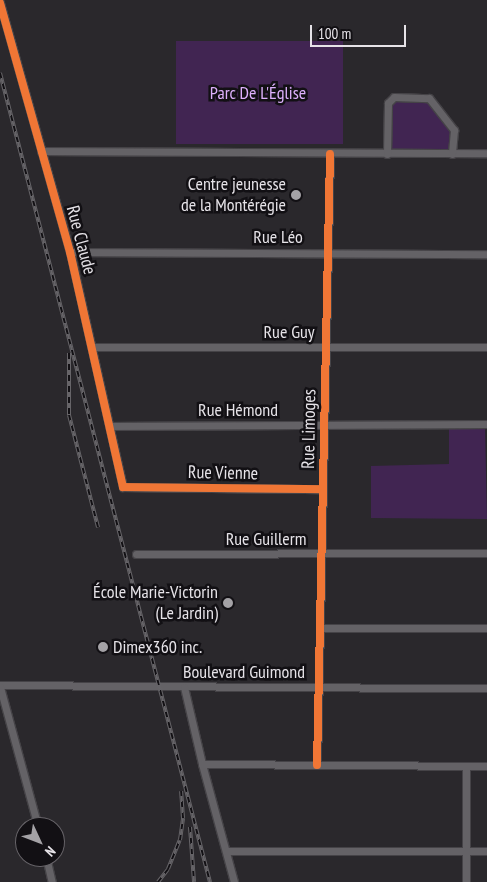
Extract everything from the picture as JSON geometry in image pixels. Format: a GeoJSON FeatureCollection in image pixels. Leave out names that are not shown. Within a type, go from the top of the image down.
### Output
{"type":"FeatureCollection","features":[{"type":"Feature","properties":{"kind":"street","name":"Rue Claude"},"geometry":{"type":"LineString","coordinates":[[0,3],[70,252],[123,487]]}},
{"type":"Feature","properties":{"kind":"street"},"geometry":{"type":"LineString","coordinates":[[387,154],[388,103],[394,97],[429,98],[454,130],[452,154]]}},
{"type":"Feature","properties":{"kind":"street"},"geometry":{"type":"LineString","coordinates":[[41,151],[330,154],[487,153]]}},
{"type":"Feature","properties":{"kind":"street","name":"Rue Limoges"},"geometry":{"type":"LineString","coordinates":[[317,765],[330,154]]}},
{"type":"Feature","properties":{"kind":"street","name":"Rue Léo"},"geometry":{"type":"LineString","coordinates":[[70,252],[487,254]]}},
{"type":"Feature","properties":{"kind":"street","name":"Rue Guy"},"geometry":{"type":"LineString","coordinates":[[92,347],[487,347]]}},
{"type":"Feature","properties":{"kind":"street","name":"Rue Hémond"},"geometry":{"type":"LineString","coordinates":[[110,426],[487,424]]}},
{"type":"Feature","properties":{"kind":"street","name":"Rue Vienne"},"geometry":{"type":"LineString","coordinates":[[123,487],[323,489]]}},
{"type":"Feature","properties":{"kind":"street","name":"Rue Guillerm"},"geometry":{"type":"LineString","coordinates":[[136,554],[487,553]]}},
{"type":"Feature","properties":{"kind":"street"},"geometry":{"type":"LineString","coordinates":[[320,628],[487,628]]}},
{"type":"Feature","properties":{"kind":"street"},"geometry":{"type":"LineString","coordinates":[[0,686],[35,817]]}},
{"type":"Feature","properties":{"kind":"street","name":"Boulevard Guimond"},"geometry":{"type":"LineString","coordinates":[[0,686],[487,688]]}},
{"type":"Feature","properties":{"kind":"street"},"geometry":{"type":"LineString","coordinates":[[184,687],[202,764],[234,882]]}},
{"type":"Feature","properties":{"kind":"street"},"geometry":{"type":"LineString","coordinates":[[202,764],[487,766]]}},
{"type":"Feature","properties":{"kind":"street"},"geometry":{"type":"LineString","coordinates":[[466,766],[466,882]]}},
{"type":"Feature","properties":{"kind":"street"},"geometry":{"type":"LineString","coordinates":[[226,850],[487,851]]}},
{"type":"Feature","properties":{"kind":"street"},"geometry":{"type":"LineString","coordinates":[[48,867],[52,882]]}},
{"type":"Feature","properties":{"kind":"green space","name":"Parc De L'Église"},"geometry":{"type":"Polygon","coordinates":[[[176,41],[343,41],[343,144],[176,144],[176,41]]]}},
{"type":"Feature","properties":{"kind":"green space"},"geometry":{"type":"Polygon","coordinates":[[[394,97],[429,98],[454,130],[452,154],[387,154],[388,103],[394,97]]]}},
{"type":"Feature","properties":{"kind":"green space"},"geometry":{"type":"Polygon","coordinates":[[[449,425],[485,425],[487,519],[371,518],[371,466],[449,464],[449,425]]]}},
{"type":"Feature","properties":{"kind":"railway"},"geometry":{"type":"LineString","coordinates":[[0,73],[210,882]]}},
{"type":"Feature","properties":{"kind":"railway"},"geometry":{"type":"LineString","coordinates":[[69,353],[69,415],[98,527]]}},
{"type":"Feature","properties":{"kind":"railway"},"geometry":{"type":"LineString","coordinates":[[158,882],[168,869],[180,840],[183,818],[181,791]]}},
{"type":"Feature","properties":{"kind":"railway"},"geometry":{"type":"LineString","coordinates":[[190,827],[194,882]]}},
{"type":"Feature","properties":{"kind":"cycle path"},"geometry":{"type":"LineString","coordinates":[[0,3],[70,252],[123,487],[323,489]]}},
{"type":"Feature","properties":{"kind":"cycle path"},"geometry":{"type":"LineString","coordinates":[[317,765],[330,154]]}},
{"type":"Feature","properties":{"kind":"place","name":"Centre jeunesse de la Montérégie"},"geometry":{"type":"Point","coordinates":[296,195]}},
{"type":"Feature","properties":{"kind":"place","name":"École Marie-Victorin (Le Jardin)"},"geometry":{"type":"Point","coordinates":[228,603]}},
{"type":"Feature","properties":{"kind":"place","name":"Dimex360 inc."},"geometry":{"type":"Point","coordinates":[103,647]}}]}
